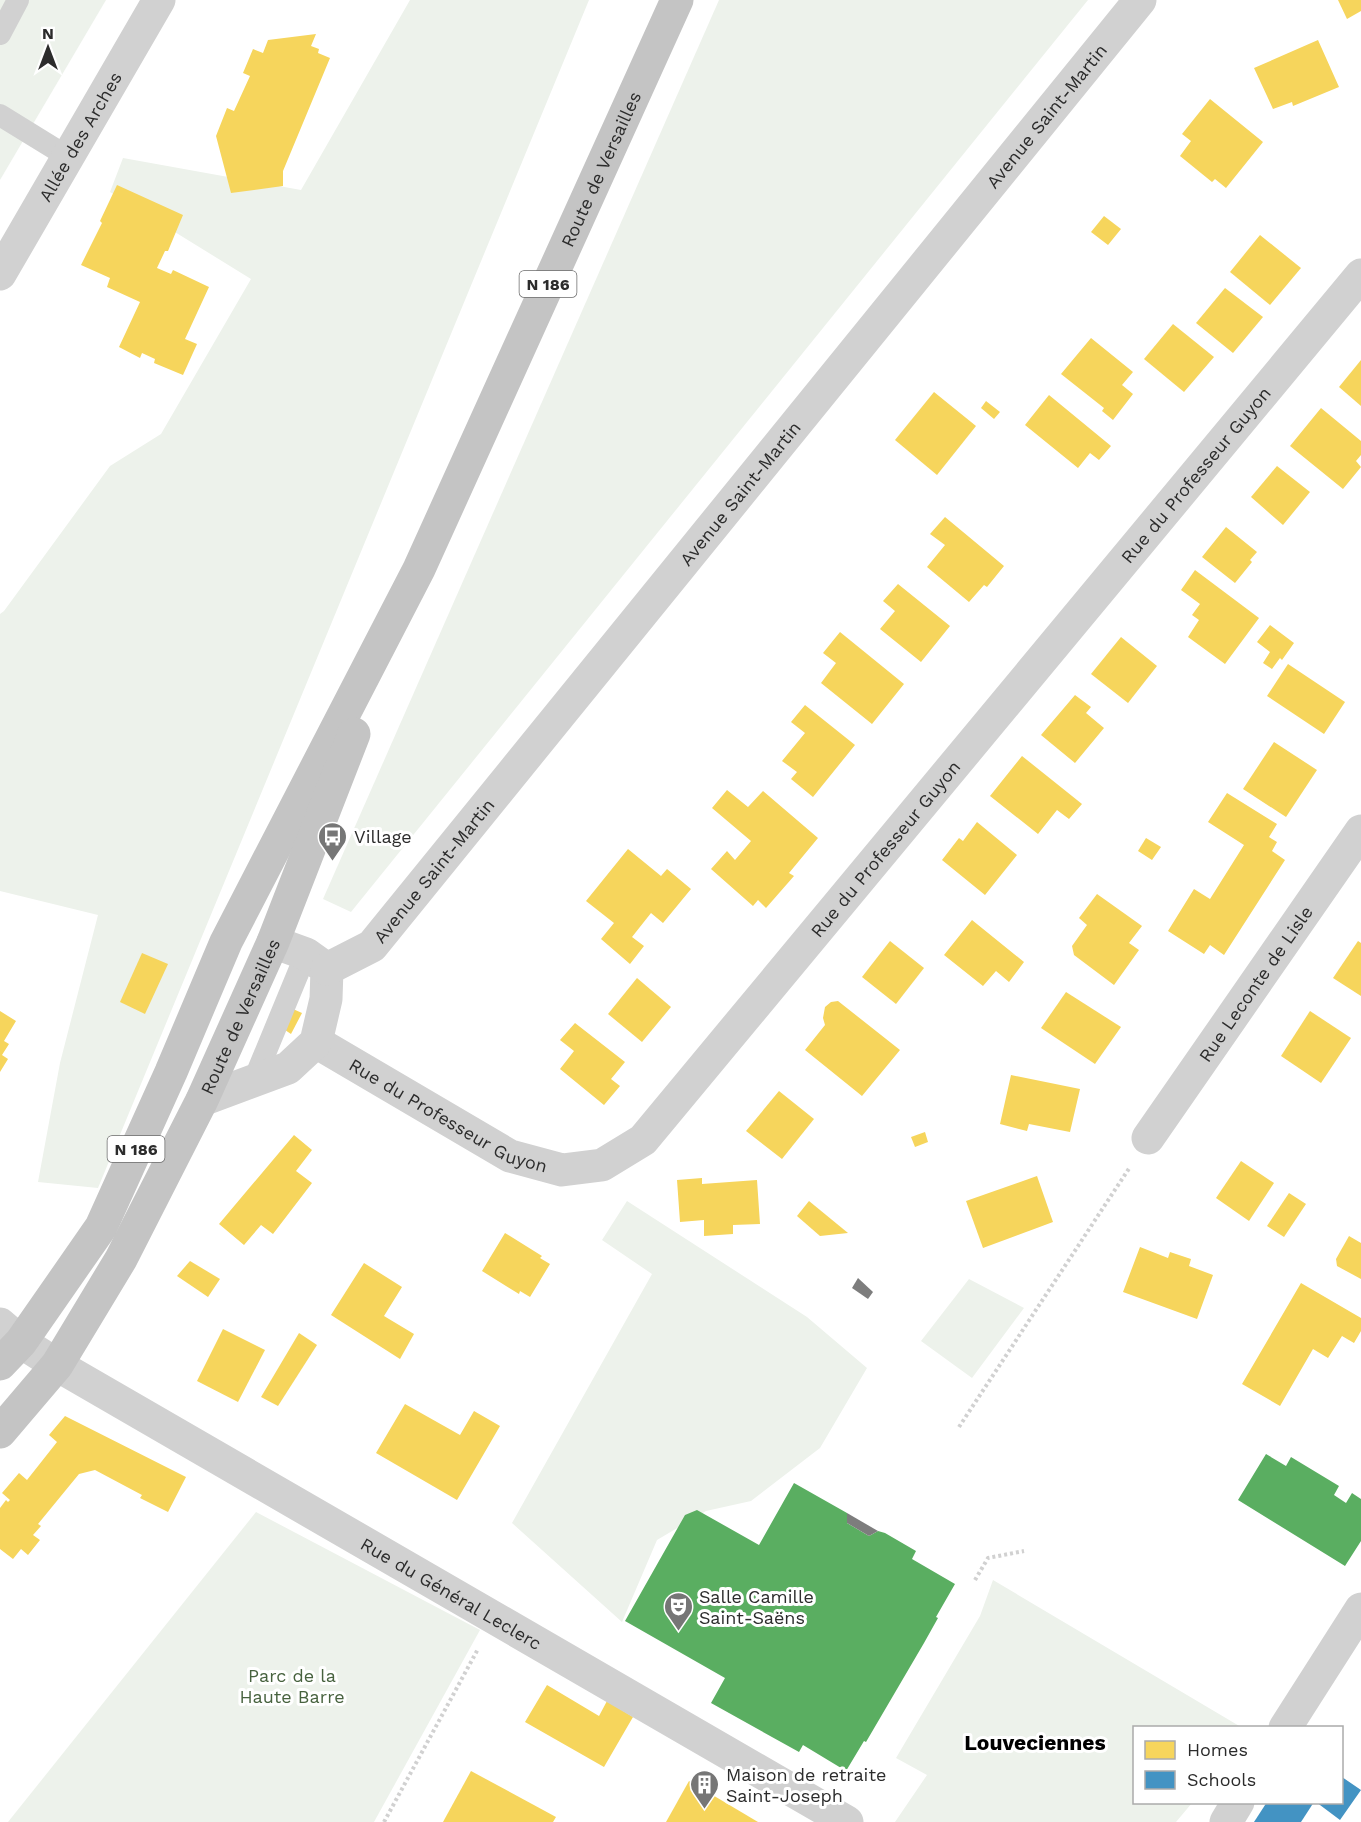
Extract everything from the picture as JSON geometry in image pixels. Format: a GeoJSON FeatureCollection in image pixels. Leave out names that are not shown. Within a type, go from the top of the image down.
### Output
{"type":"FeatureCollection","features":[{"type":"Feature","properties":{"kind":"main road","name":"Route de Versailles"},"geometry":{"type":"LineString","coordinates":[[7,1344],[101,1227],[171,1072],[226,942],[419,569],[677,0]]}},
{"type":"Feature","properties":{"kind":"main road","name":"Route de Versailles"},"geometry":{"type":"LineString","coordinates":[[0,1432],[57,1365],[121,1259],[202,1100],[273,942],[419,569]]}},
{"type":"Feature","properties":{"kind":"main road"},"geometry":{"type":"LineString","coordinates":[[226,942],[273,942]]}},
{"type":"Feature","properties":{"kind":"street","name":"Allée des Arches"},"geometry":{"type":"LineString","coordinates":[[0,274],[159,0]]}},
{"type":"Feature","properties":{"kind":"street","name":"Avenue Saint-Martin"},"geometry":{"type":"LineString","coordinates":[[316,962],[372,946],[1140,0]]}},
{"type":"Feature","properties":{"kind":"street","name":"Rue du Professeur Guyon"},"geometry":{"type":"LineString","coordinates":[[316,1042],[510,1156],[562,1170],[602,1165],[643,1140],[1361,275]]}},
{"type":"Feature","properties":{"kind":"street","name":"Rue Leconte de Lisle"},"geometry":{"type":"LineString","coordinates":[[1148,1138],[1361,831]]}},
{"type":"Feature","properties":{"kind":"street"},"geometry":{"type":"LineString","coordinates":[[202,1100],[288,1068],[316,1042],[326,999],[316,962],[273,942]]}},
{"type":"Feature","properties":{"kind":"street","name":"Rue du Général Leclerc"},"geometry":{"type":"LineString","coordinates":[[7,1344],[57,1365],[847,1822]]}},
{"type":"Feature","properties":{"kind":"street"},"geometry":{"type":"LineString","coordinates":[[1286,1726],[1361,1609]]}},
{"type":"Feature","properties":{"kind":"street"},"geometry":{"type":"LineString","coordinates":[[1226,1822],[1237,1804]]}},
{"type":"Feature","properties":{"kind":"lane"},"geometry":{"type":"LineString","coordinates":[[0,34],[18,0]]}},
{"type":"Feature","properties":{"kind":"lane"},"geometry":{"type":"LineString","coordinates":[[0,115],[68,157]]}},
{"type":"Feature","properties":{"kind":"lane"},"geometry":{"type":"LineString","coordinates":[[254,1080],[316,962]]}},
{"type":"Feature","properties":{"kind":"path"},"geometry":{"type":"LineString","coordinates":[[959,1426],[1148,1138]]}},
{"type":"Feature","properties":{"kind":"path"},"geometry":{"type":"LineString","coordinates":[[975,1580],[988,1558],[1024,1551]]}},
{"type":"Feature","properties":{"kind":"path"},"geometry":{"type":"LineString","coordinates":[[384,1822],[495,1617]]}},
{"type":"Feature","properties":{"kind":"green space"},"geometry":{"type":"Polygon","coordinates":[[[0,0],[106,0],[0,180],[0,0]]]}},
{"type":"Feature","properties":{"kind":"green space"},"geometry":{"type":"Polygon","coordinates":[[[410,0],[589,0],[98,1188],[38,1182],[60,1063],[98,915],[0,891],[0,614],[110,466],[161,434],[251,279],[110,192],[123,158],[301,190],[410,0]]]}},
{"type":"Feature","properties":{"kind":"green space"},"geometry":{"type":"Polygon","coordinates":[[[719,0],[1088,0],[351,912],[323,899],[719,0]]]}},
{"type":"Feature","properties":{"kind":"green space"},"geometry":{"type":"Polygon","coordinates":[[[627,1201],[807,1317],[867,1368],[820,1448],[751,1501],[706,1511],[657,1540],[622,1622],[512,1523],[652,1274],[602,1240],[627,1201]]]}},
{"type":"Feature","properties":{"kind":"green space"},"geometry":{"type":"Polygon","coordinates":[[[969,1279],[1024,1308],[972,1378],[921,1341],[969,1279]]]}},
{"type":"Feature","properties":{"kind":"green space","name":"Parc de la Haute Barre"},"geometry":{"type":"Polygon","coordinates":[[[256,1512],[480,1630],[374,1822],[8,1822],[256,1512]]]}},
{"type":"Feature","properties":{"kind":"green space"},"geometry":{"type":"Polygon","coordinates":[[[993,1580],[1239,1726],[1133,1726],[1133,1804],[1191,1804],[1176,1822],[895,1822],[927,1775],[896,1758],[980,1616],[993,1580]]]}},
{"type":"Feature","properties":{"kind":"building: Homes"},"geometry":{"type":"Polygon","coordinates":[[[1338,0],[1361,0],[1361,11],[1347,19],[1338,0]]]}},
{"type":"Feature","properties":{"kind":"building: Homes"},"geometry":{"type":"Polygon","coordinates":[[[316,34],[311,46],[319,49],[318,53],[330,58],[283,171],[283,186],[231,193],[216,136],[227,108],[234,111],[250,76],[243,73],[253,49],[263,53],[268,40],[316,34]]]}},
{"type":"Feature","properties":{"kind":"building: Homes"},"geometry":{"type":"Polygon","coordinates":[[[1318,40],[1339,87],[1293,106],[1292,102],[1273,109],[1254,68],[1318,40]]]}},
{"type":"Feature","properties":{"kind":"building: Homes"},"geometry":{"type":"Polygon","coordinates":[[[1210,99],[1263,142],[1226,188],[1215,179],[1212,182],[1180,156],[1191,141],[1182,134],[1210,99]]]}},
{"type":"Feature","properties":{"kind":"building: Homes"},"geometry":{"type":"Polygon","coordinates":[[[117,185],[183,215],[168,251],[165,251],[157,268],[171,274],[173,270],[209,287],[185,339],[197,344],[183,375],[154,363],[155,359],[142,353],[140,358],[119,347],[140,302],[107,287],[110,278],[81,265],[102,223],[100,221],[117,185]]]}},
{"type":"Feature","properties":{"kind":"building: Homes"},"geometry":{"type":"Polygon","coordinates":[[[1104,216],[1121,229],[1108,245],[1091,232],[1104,216]]]}},
{"type":"Feature","properties":{"kind":"building: Homes"},"geometry":{"type":"Polygon","coordinates":[[[1260,235],[1301,268],[1270,305],[1230,272],[1260,235]]]}},
{"type":"Feature","properties":{"kind":"building: Homes"},"geometry":{"type":"Polygon","coordinates":[[[1225,288],[1263,317],[1233,353],[1196,323],[1225,288]]]}},
{"type":"Feature","properties":{"kind":"building: Homes"},"geometry":{"type":"Polygon","coordinates":[[[1173,324],[1214,357],[1184,392],[1144,359],[1173,324]]]}},
{"type":"Feature","properties":{"kind":"building: Homes"},"geometry":{"type":"Polygon","coordinates":[[[1091,338],[1133,372],[1122,385],[1133,394],[1113,420],[1102,411],[1104,408],[1061,374],[1091,338]]]}},
{"type":"Feature","properties":{"kind":"building: Homes"},"geometry":{"type":"Polygon","coordinates":[[[1361,360],[1361,406],[1339,387],[1361,360]]]}},
{"type":"Feature","properties":{"kind":"building: Homes"},"geometry":{"type":"Polygon","coordinates":[[[934,392],[976,426],[937,475],[895,440],[934,392]]]}},
{"type":"Feature","properties":{"kind":"building: Homes"},"geometry":{"type":"Polygon","coordinates":[[[1049,395],[1111,446],[1099,460],[1090,453],[1078,468],[1025,425],[1049,395]]]}},
{"type":"Feature","properties":{"kind":"building: Homes"},"geometry":{"type":"Polygon","coordinates":[[[986,401],[1000,412],[994,419],[981,408],[986,401]]]}},
{"type":"Feature","properties":{"kind":"building: Homes"},"geometry":{"type":"Polygon","coordinates":[[[1321,408],[1361,441],[1361,455],[1356,461],[1361,467],[1343,489],[1290,446],[1321,408]]]}},
{"type":"Feature","properties":{"kind":"building: Homes"},"geometry":{"type":"Polygon","coordinates":[[[1277,466],[1310,492],[1283,525],[1251,497],[1277,466]]]}},
{"type":"Feature","properties":{"kind":"building: Homes"},"geometry":{"type":"Polygon","coordinates":[[[945,517],[1004,566],[987,587],[984,585],[969,602],[927,567],[945,545],[930,534],[945,517]]]}},
{"type":"Feature","properties":{"kind":"building: Homes"},"geometry":{"type":"Polygon","coordinates":[[[1226,527],[1257,552],[1235,583],[1202,557],[1226,527]]]}},
{"type":"Feature","properties":{"kind":"building: Homes"},"geometry":{"type":"Polygon","coordinates":[[[1195,570],[1259,618],[1225,664],[1188,637],[1199,620],[1192,615],[1200,604],[1181,590],[1195,570]]]}},
{"type":"Feature","properties":{"kind":"building: Homes"},"geometry":{"type":"Polygon","coordinates":[[[898,584],[950,626],[921,662],[880,629],[895,611],[883,601],[898,584]]]}},
{"type":"Feature","properties":{"kind":"building: Homes"},"geometry":{"type":"Polygon","coordinates":[[[1270,625],[1294,643],[1282,660],[1280,658],[1272,669],[1263,663],[1270,652],[1257,642],[1270,625]]]}},
{"type":"Feature","properties":{"kind":"building: Homes"},"geometry":{"type":"Polygon","coordinates":[[[840,632],[904,684],[872,724],[821,683],[836,663],[823,653],[840,632]]]}},
{"type":"Feature","properties":{"kind":"building: Homes"},"geometry":{"type":"Polygon","coordinates":[[[1121,637],[1157,666],[1128,703],[1091,674],[1121,637]]]}},
{"type":"Feature","properties":{"kind":"building: Homes"},"geometry":{"type":"Polygon","coordinates":[[[1288,664],[1345,702],[1324,734],[1267,696],[1288,664]]]}},
{"type":"Feature","properties":{"kind":"building: Homes"},"geometry":{"type":"Polygon","coordinates":[[[1075,695],[1091,707],[1086,713],[1104,728],[1075,763],[1041,735],[1075,695]]]}},
{"type":"Feature","properties":{"kind":"building: Homes"},"geometry":{"type":"Polygon","coordinates":[[[805,705],[855,745],[813,797],[791,779],[797,772],[782,761],[805,733],[791,722],[805,705]]]}},
{"type":"Feature","properties":{"kind":"building: Homes"},"geometry":{"type":"Polygon","coordinates":[[[1274,742],[1317,770],[1286,817],[1243,789],[1274,742]]]}},
{"type":"Feature","properties":{"kind":"building: Homes"},"geometry":{"type":"Polygon","coordinates":[[[1022,756],[1082,804],[1069,819],[1057,810],[1038,834],[990,796],[1022,756]]]}},
{"type":"Feature","properties":{"kind":"building: Homes"},"geometry":{"type":"Polygon","coordinates":[[[727,790],[748,807],[763,791],[818,838],[789,873],[794,876],[766,908],[758,900],[753,906],[711,869],[727,851],[735,860],[751,841],[712,808],[727,790]]]}},
{"type":"Feature","properties":{"kind":"building: Homes"},"geometry":{"type":"Polygon","coordinates":[[[1227,793],[1277,824],[1269,837],[1277,842],[1272,851],[1285,860],[1224,955],[1210,945],[1204,954],[1168,931],[1194,889],[1210,899],[1244,845],[1208,822],[1227,793]]]}},
{"type":"Feature","properties":{"kind":"building: Homes"},"geometry":{"type":"Polygon","coordinates":[[[977,822],[1017,855],[985,895],[942,860],[959,838],[963,841],[977,822]]]}},
{"type":"Feature","properties":{"kind":"building: Homes"},"geometry":{"type":"Polygon","coordinates":[[[1146,838],[1161,847],[1152,860],[1138,851],[1146,838]]]}},
{"type":"Feature","properties":{"kind":"building: Homes"},"geometry":{"type":"Polygon","coordinates":[[[628,849],[661,876],[667,869],[691,889],[663,923],[651,913],[632,937],[644,946],[630,964],[601,939],[614,923],[586,901],[628,849]]]}},
{"type":"Feature","properties":{"kind":"building: Homes"},"geometry":{"type":"Polygon","coordinates":[[[1097,894],[1142,926],[1129,943],[1139,950],[1114,985],[1074,955],[1072,946],[1087,925],[1079,918],[1097,894]]]}},
{"type":"Feature","properties":{"kind":"building: Homes"},"geometry":{"type":"Polygon","coordinates":[[[972,920],[1024,962],[1009,982],[996,971],[983,986],[944,955],[972,920]]]}},
{"type":"Feature","properties":{"kind":"building: Homes"},"geometry":{"type":"Polygon","coordinates":[[[890,941],[924,968],[896,1004],[862,977],[890,941]]]}},
{"type":"Feature","properties":{"kind":"building: Homes"},"geometry":{"type":"Polygon","coordinates":[[[1358,941],[1361,943],[1361,996],[1333,978],[1358,941]]]}},
{"type":"Feature","properties":{"kind":"building: Homes"},"geometry":{"type":"Polygon","coordinates":[[[142,953],[168,964],[145,1014],[120,1002],[142,953]]]}},
{"type":"Feature","properties":{"kind":"building: Homes"},"geometry":{"type":"Polygon","coordinates":[[[637,978],[671,1007],[642,1042],[608,1014],[637,978]]]}},
{"type":"Feature","properties":{"kind":"building: Homes"},"geometry":{"type":"Polygon","coordinates":[[[1066,992],[1121,1027],[1095,1064],[1041,1028],[1066,992]]]}},
{"type":"Feature","properties":{"kind":"building: Homes"},"geometry":{"type":"Polygon","coordinates":[[[838,1001],[900,1050],[862,1096],[805,1050],[825,1025],[823,1018],[825,1007],[831,1002],[838,1001]]]}},
{"type":"Feature","properties":{"kind":"building: Homes"},"geometry":{"type":"Polygon","coordinates":[[[293,1009],[302,1013],[291,1034],[285,1030],[293,1009]]]}},
{"type":"Feature","properties":{"kind":"building: Homes"},"geometry":{"type":"Polygon","coordinates":[[[0,1011],[16,1021],[4,1041],[9,1044],[2,1055],[8,1059],[0,1072],[0,1011]]]}},
{"type":"Feature","properties":{"kind":"building: Homes"},"geometry":{"type":"Polygon","coordinates":[[[1310,1011],[1351,1038],[1321,1083],[1281,1056],[1310,1011]]]}},
{"type":"Feature","properties":{"kind":"building: Homes"},"geometry":{"type":"Polygon","coordinates":[[[575,1023],[625,1062],[611,1079],[620,1086],[604,1105],[560,1069],[574,1051],[560,1040],[575,1023]]]}},
{"type":"Feature","properties":{"kind":"building: Homes"},"geometry":{"type":"Polygon","coordinates":[[[1011,1075],[1080,1089],[1070,1132],[1029,1124],[1027,1131],[1000,1124],[1011,1075]]]}},
{"type":"Feature","properties":{"kind":"building: Homes"},"geometry":{"type":"Polygon","coordinates":[[[779,1091],[814,1119],[782,1159],[746,1131],[779,1091]]]}},
{"type":"Feature","properties":{"kind":"building: Homes"},"geometry":{"type":"Polygon","coordinates":[[[925,1132],[928,1142],[915,1147],[911,1137],[925,1132]]]}},
{"type":"Feature","properties":{"kind":"building: Homes"},"geometry":{"type":"Polygon","coordinates":[[[294,1135],[312,1150],[296,1171],[312,1183],[273,1234],[261,1225],[244,1245],[219,1224],[294,1135]]]}},
{"type":"Feature","properties":{"kind":"building: Homes"},"geometry":{"type":"Polygon","coordinates":[[[1241,1161],[1274,1183],[1249,1221],[1216,1198],[1241,1161]]]}},
{"type":"Feature","properties":{"kind":"building: Homes"},"geometry":{"type":"Polygon","coordinates":[[[1037,1176],[1053,1222],[983,1248],[966,1201],[1037,1176]]]}},
{"type":"Feature","properties":{"kind":"building: Homes"},"geometry":{"type":"Polygon","coordinates":[[[702,1178],[702,1184],[757,1180],[760,1224],[733,1225],[733,1234],[704,1236],[704,1220],[680,1222],[677,1180],[702,1178]]]}},
{"type":"Feature","properties":{"kind":"building: Homes"},"geometry":{"type":"Polygon","coordinates":[[[1289,1193],[1306,1204],[1284,1237],[1267,1226],[1289,1193]]]}},
{"type":"Feature","properties":{"kind":"building: Homes"},"geometry":{"type":"Polygon","coordinates":[[[809,1201],[848,1233],[820,1236],[797,1216],[809,1201]]]}},
{"type":"Feature","properties":{"kind":"building: Homes"},"geometry":{"type":"Polygon","coordinates":[[[505,1233],[542,1256],[540,1258],[550,1264],[530,1297],[520,1291],[519,1294],[482,1271],[505,1233]]]}},
{"type":"Feature","properties":{"kind":"building: Homes"},"geometry":{"type":"Polygon","coordinates":[[[1349,1236],[1361,1243],[1361,1279],[1337,1266],[1336,1259],[1349,1236]]]}},
{"type":"Feature","properties":{"kind":"building: Homes"},"geometry":{"type":"Polygon","coordinates":[[[1140,1247],[1168,1258],[1170,1252],[1191,1259],[1189,1266],[1213,1275],[1197,1319],[1123,1292],[1140,1247]]]}},
{"type":"Feature","properties":{"kind":"building: Homes"},"geometry":{"type":"Polygon","coordinates":[[[190,1261],[220,1279],[208,1297],[177,1276],[190,1261]]]}},
{"type":"Feature","properties":{"kind":"building: Homes"},"geometry":{"type":"Polygon","coordinates":[[[364,1263],[402,1287],[384,1316],[414,1334],[400,1359],[331,1315],[364,1263]]]}},
{"type":"Feature","properties":{"kind":"building: Homes"},"geometry":{"type":"Polygon","coordinates":[[[1301,1283],[1361,1318],[1361,1331],[1354,1343],[1342,1336],[1328,1358],[1313,1349],[1280,1406],[1242,1384],[1301,1283]]]}},
{"type":"Feature","properties":{"kind":"building: Homes"},"geometry":{"type":"Polygon","coordinates":[[[223,1329],[265,1350],[238,1402],[197,1381],[223,1329]]]}},
{"type":"Feature","properties":{"kind":"building: Homes"},"geometry":{"type":"Polygon","coordinates":[[[299,1333],[317,1345],[278,1406],[261,1397],[299,1333]]]}},
{"type":"Feature","properties":{"kind":"building: Homes"},"geometry":{"type":"Polygon","coordinates":[[[405,1404],[460,1435],[474,1411],[500,1426],[457,1500],[376,1453],[405,1404]]]}},
{"type":"Feature","properties":{"kind":"building: Homes"},"geometry":{"type":"Polygon","coordinates":[[[65,1416],[186,1477],[168,1512],[140,1498],[142,1495],[95,1470],[79,1474],[38,1524],[41,1526],[33,1535],[40,1540],[28,1555],[21,1549],[13,1559],[0,1549],[0,1508],[6,1500],[8,1502],[10,1500],[2,1493],[19,1473],[27,1480],[57,1442],[49,1435],[65,1416]]]}},
{"type":"Feature","properties":{"kind":"building: Homes"},"geometry":{"type":"Polygon","coordinates":[[[547,1685],[599,1716],[607,1701],[633,1717],[604,1767],[525,1722],[547,1685]]]}},
{"type":"Feature","properties":{"kind":"building: Homes"},"geometry":{"type":"Polygon","coordinates":[[[471,1771],[556,1817],[553,1822],[443,1822],[471,1771]]]}},
{"type":"Feature","properties":{"kind":"building: Homes","name":"Maison de retraite Saint-Joseph"},"geometry":{"type":"Polygon","coordinates":[[[689,1781],[758,1822],[666,1822],[689,1781]]]}},
{"type":"Feature","properties":{"kind":"building: Schools"},"geometry":{"type":"Polygon","coordinates":[[[1343,1778],[1361,1790],[1340,1820],[1319,1804],[1343,1804],[1343,1778]]]}},
{"type":"Feature","properties":{"kind":"building: Schools"},"geometry":{"type":"Polygon","coordinates":[[[1266,1804],[1313,1804],[1301,1822],[1254,1822],[1266,1804]]]}},
{"type":"Feature","properties":{"kind":"building: Public"},"geometry":{"type":"Polygon","coordinates":[[[1266,1454],[1286,1466],[1291,1457],[1339,1486],[1334,1495],[1346,1503],[1352,1493],[1361,1499],[1361,1541],[1345,1566],[1238,1500],[1266,1454]]]}},
{"type":"Feature","properties":{"kind":"building: Public"},"geometry":{"type":"Polygon","coordinates":[[[794,1483],[847,1513],[847,1523],[869,1536],[878,1531],[885,1533],[916,1551],[912,1559],[955,1584],[924,1643],[866,1742],[864,1741],[846,1771],[803,1745],[799,1752],[711,1703],[725,1678],[625,1621],[685,1515],[697,1510],[759,1545],[794,1483]]]}},
{"type":"Feature","properties":{"kind":"building: Other"},"geometry":{"type":"Polygon","coordinates":[[[858,1278],[873,1292],[868,1299],[852,1288],[858,1278]]]}},
{"type":"Feature","properties":{"kind":"building: Other"},"geometry":{"type":"Polygon","coordinates":[[[847,1513],[878,1531],[869,1536],[847,1523],[847,1513]]]}},
{"type":"Feature","properties":{"kind":"place","name":"Village"},"geometry":{"type":"Point","coordinates":[333,862]}},
{"type":"Feature","properties":{"kind":"place","name":"Salle Camille Saint-Saëns"},"geometry":{"type":"Point","coordinates":[678,1632]}},
{"type":"Feature","properties":{"kind":"place","name":"Maison de retraite Saint-Joseph"},"geometry":{"type":"Point","coordinates":[705,1810]}},
{"type":"Feature","properties":{"kind":"district","name":"Louveciennes"},"geometry":{"type":"Point","coordinates":[1035,1742]}}]}
